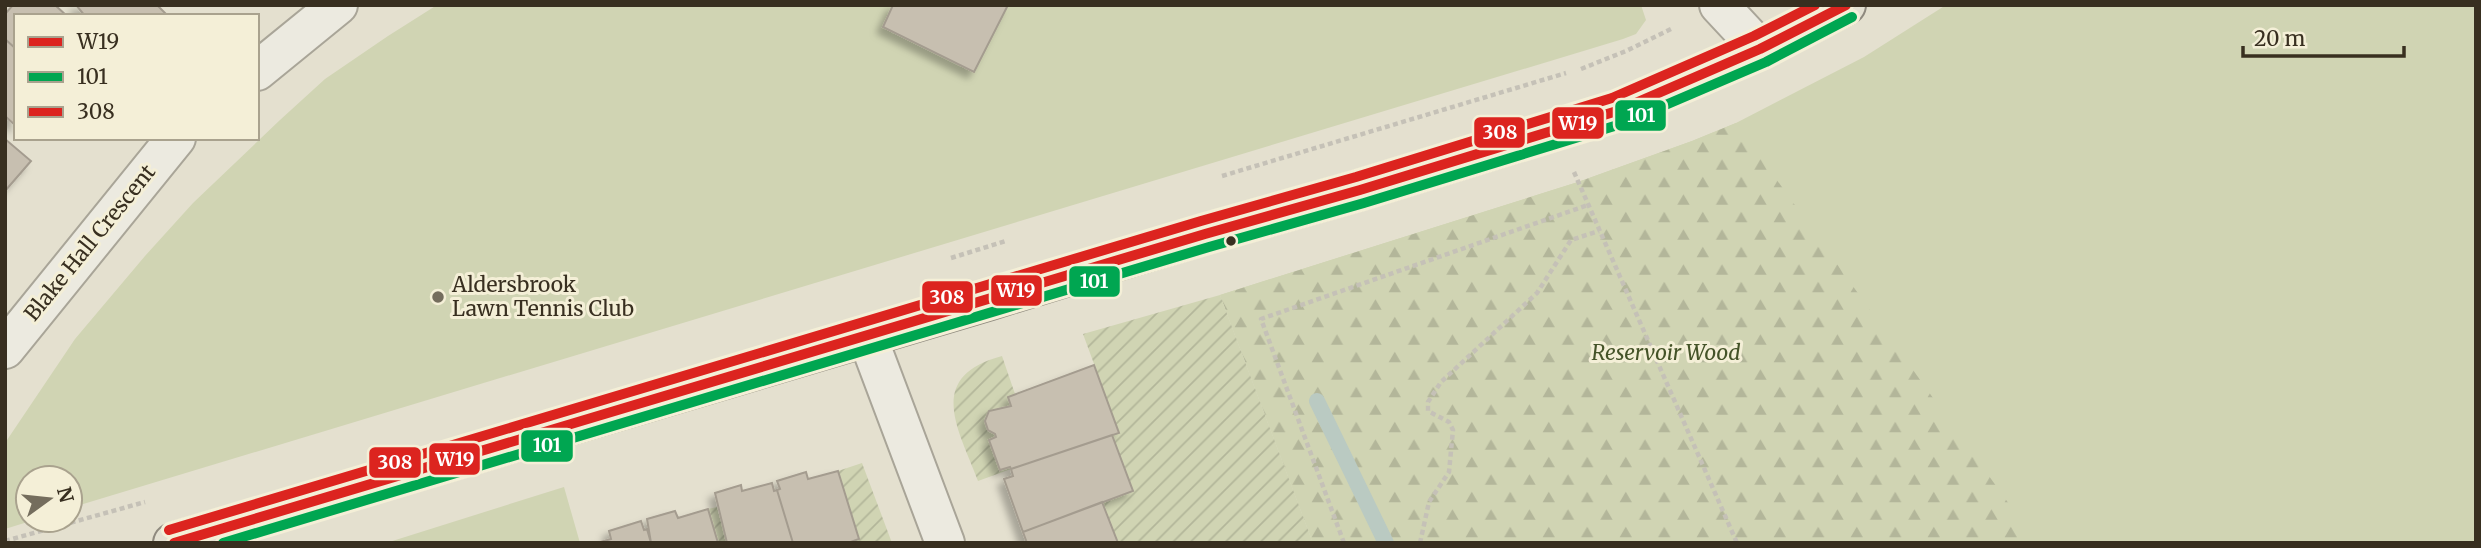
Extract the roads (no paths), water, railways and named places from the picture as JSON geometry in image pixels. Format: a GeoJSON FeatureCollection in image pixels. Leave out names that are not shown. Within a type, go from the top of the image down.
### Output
{"type":"FeatureCollection","features":[{"type":"Feature","properties":{"kind":"main road"},"geometry":{"type":"LineString","coordinates":[[173,543],[1617,111],[1760,49],[1846,5]]}},
{"type":"Feature","properties":{"kind":"street"},"geometry":{"type":"LineString","coordinates":[[259,69],[338,5]]}},
{"type":"Feature","properties":{"kind":"street"},"geometry":{"type":"LineString","coordinates":[[1719,5],[1760,49]]}},
{"type":"Feature","properties":{"kind":"street","name":"Blake Hall Crescent"},"geometry":{"type":"LineString","coordinates":[[5,349],[174,140]]}},
{"type":"Feature","properties":{"kind":"street"},"geometry":{"type":"LineString","coordinates":[[867,336],[945,543]]}},
{"type":"Feature","properties":{"kind":"waterway"},"geometry":{"type":"LineString","coordinates":[[1317,401],[1386,543]]}},
{"type":"Feature","properties":{"kind":"place","name":"Aldersbrook Lawn Tennis Club"},"geometry":{"type":"Point","coordinates":[438,297]}},
{"type":"Feature","properties":{"kind":"park label","name":"Reservoir Wood"},"geometry":{"type":"Point","coordinates":[1666,353]}}]}
